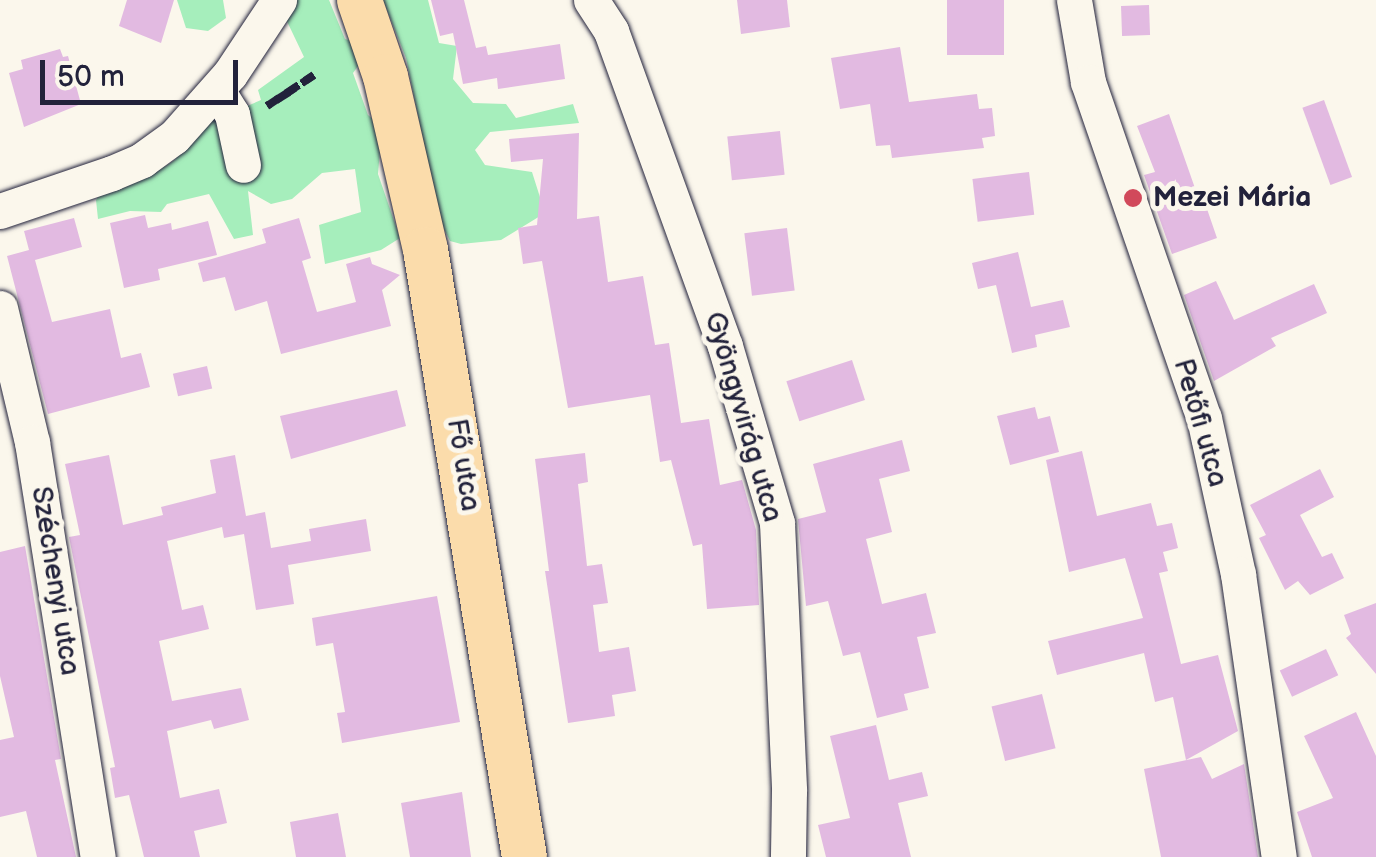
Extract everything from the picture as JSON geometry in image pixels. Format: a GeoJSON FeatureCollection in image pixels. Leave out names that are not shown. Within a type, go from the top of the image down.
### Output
{"type":"FeatureCollection","features":[{"type":"Feature","properties":{"kind":"main road","name":"Fő utca"},"geometry":{"type":"LineString","coordinates":[[359,0],[384,76],[443,346],[524,857]]}},
{"type":"Feature","properties":{"kind":"street"},"geometry":{"type":"LineString","coordinates":[[0,211],[142,160],[174,137],[217,90],[279,0]]}},
{"type":"Feature","properties":{"kind":"street","name":"Gyöngyvirág utca"},"geometry":{"type":"LineString","coordinates":[[591,0],[611,31],[725,346],[777,522],[790,791],[788,857]]}},
{"type":"Feature","properties":{"kind":"street","name":"Petőfi utca"},"geometry":{"type":"LineString","coordinates":[[1074,0],[1088,82],[1204,418],[1238,574],[1280,857]]}},
{"type":"Feature","properties":{"kind":"street"},"geometry":{"type":"LineString","coordinates":[[217,90],[232,114],[244,164]]}},
{"type":"Feature","properties":{"kind":"street","name":"Széchenyi utca"},"geometry":{"type":"LineString","coordinates":[[0,308],[32,442],[98,857]]}},
{"type":"Feature","properties":{"kind":"green space"},"geometry":{"type":"Polygon","coordinates":[[[177,0],[223,0],[226,18],[208,31],[186,28],[177,0]]]}},
{"type":"Feature","properties":{"kind":"green space"},"geometry":{"type":"Polygon","coordinates":[[[291,0],[329,0],[345,39],[355,42],[361,62],[353,73],[368,115],[382,127],[378,174],[400,238],[381,250],[325,264],[319,225],[361,212],[355,169],[322,173],[292,199],[271,204],[248,191],[253,235],[234,239],[209,194],[167,204],[161,212],[130,211],[98,219],[96,200],[105,186],[166,166],[176,159],[174,149],[236,87],[245,107],[261,100],[258,90],[304,57],[283,13],[291,0]]]}},
{"type":"Feature","properties":{"kind":"green space"},"geometry":{"type":"Polygon","coordinates":[[[383,0],[428,0],[439,43],[457,46],[453,79],[473,103],[506,104],[516,118],[573,104],[579,123],[490,132],[475,150],[485,165],[532,172],[545,213],[501,240],[461,244],[450,241],[440,221],[406,58],[383,0]]]}},
{"type":"Feature","properties":{"kind":"building"},"geometry":{"type":"Polygon","coordinates":[[[127,0],[174,0],[161,43],[119,26],[127,0]]]}},
{"type":"Feature","properties":{"kind":"building"},"geometry":{"type":"Polygon","coordinates":[[[431,0],[464,0],[476,48],[486,46],[488,55],[560,44],[565,79],[498,89],[497,78],[463,84],[453,33],[440,36],[431,0]]]}},
{"type":"Feature","properties":{"kind":"building"},"geometry":{"type":"Polygon","coordinates":[[[737,0],[787,0],[790,27],[741,34],[737,0]]]}},
{"type":"Feature","properties":{"kind":"building"},"geometry":{"type":"Polygon","coordinates":[[[947,0],[1004,0],[1004,55],[947,55],[947,0]]]}},
{"type":"Feature","properties":{"kind":"building"},"geometry":{"type":"Polygon","coordinates":[[[1149,5],[1150,35],[1122,36],[1121,6],[1149,5]]]}},
{"type":"Feature","properties":{"kind":"building"},"geometry":{"type":"Polygon","coordinates":[[[900,47],[909,102],[977,94],[979,109],[992,108],[995,136],[982,138],[984,148],[892,158],[890,145],[876,146],[870,104],[840,109],[831,58],[900,47]]]}},
{"type":"Feature","properties":{"kind":"building"},"geometry":{"type":"Polygon","coordinates":[[[60,49],[63,57],[68,56],[81,104],[24,127],[9,73],[23,69],[21,60],[60,49]]]}},
{"type":"Feature","properties":{"kind":"building"},"geometry":{"type":"Polygon","coordinates":[[[1324,100],[1352,177],[1330,185],[1302,108],[1324,100]]]}},
{"type":"Feature","properties":{"kind":"building"},"geometry":{"type":"Polygon","coordinates":[[[1169,114],[1203,211],[1207,209],[1217,238],[1172,254],[1144,175],[1155,172],[1137,126],[1169,114]]]}},
{"type":"Feature","properties":{"kind":"building"},"geometry":{"type":"Polygon","coordinates":[[[780,131],[785,175],[732,180],[727,137],[780,131]]]}},
{"type":"Feature","properties":{"kind":"building"},"geometry":{"type":"Polygon","coordinates":[[[579,133],[577,219],[599,216],[608,282],[643,276],[655,345],[669,343],[681,423],[709,419],[720,485],[742,480],[756,530],[759,605],[707,609],[702,544],[693,546],[671,460],[660,462],[650,395],[568,408],[542,261],[523,264],[518,228],[537,225],[543,159],[511,162],[509,139],[579,133]]]}},
{"type":"Feature","properties":{"kind":"building"},"geometry":{"type":"Polygon","coordinates":[[[1029,172],[1034,215],[978,222],[972,179],[1029,172]]]}},
{"type":"Feature","properties":{"kind":"building"},"geometry":{"type":"Polygon","coordinates":[[[145,215],[148,228],[171,223],[172,230],[208,221],[217,255],[158,269],[160,280],[124,288],[110,223],[145,215]]]}},
{"type":"Feature","properties":{"kind":"building"},"geometry":{"type":"Polygon","coordinates":[[[74,218],[82,247],[35,260],[52,322],[110,309],[121,358],[141,353],[150,387],[48,414],[7,256],[29,250],[24,231],[74,218]]]}},
{"type":"Feature","properties":{"kind":"building"},"geometry":{"type":"Polygon","coordinates":[[[299,218],[311,258],[302,261],[317,312],[356,302],[346,264],[370,257],[372,264],[400,275],[382,290],[391,326],[281,354],[267,301],[235,311],[225,277],[203,282],[198,263],[266,243],[262,229],[299,218]]]}},
{"type":"Feature","properties":{"kind":"building"},"geometry":{"type":"Polygon","coordinates":[[[787,228],[795,291],[752,296],[744,233],[787,228]]]}},
{"type":"Feature","properties":{"kind":"building"},"geometry":{"type":"Polygon","coordinates":[[[1018,252],[1031,307],[1063,300],[1070,327],[1035,335],[1037,347],[1012,353],[996,285],[978,289],[972,263],[1018,252]]]}},
{"type":"Feature","properties":{"kind":"building"},"geometry":{"type":"Polygon","coordinates":[[[1216,281],[1234,320],[1314,284],[1327,313],[1271,338],[1276,346],[1214,381],[1184,295],[1216,281]]]}},
{"type":"Feature","properties":{"kind":"building"},"geometry":{"type":"Polygon","coordinates":[[[852,360],[865,400],[799,421],[786,381],[852,360]]]}},
{"type":"Feature","properties":{"kind":"building"},"geometry":{"type":"Polygon","coordinates":[[[207,366],[212,388],[178,396],[173,374],[207,366]]]}},
{"type":"Feature","properties":{"kind":"building"},"geometry":{"type":"Polygon","coordinates":[[[397,390],[406,426],[291,459],[280,416],[397,390]]]}},
{"type":"Feature","properties":{"kind":"building"},"geometry":{"type":"Polygon","coordinates":[[[1035,407],[1038,419],[1050,416],[1059,452],[1010,465],[997,416],[1035,407]]]}},
{"type":"Feature","properties":{"kind":"building"},"geometry":{"type":"Polygon","coordinates":[[[902,440],[910,471],[879,479],[892,532],[866,539],[882,604],[926,593],[936,633],[917,637],[929,688],[904,694],[908,710],[877,718],[860,652],[843,656],[828,601],[806,606],[798,519],[826,512],[813,464],[902,440]]]}},
{"type":"Feature","properties":{"kind":"building"},"geometry":{"type":"Polygon","coordinates":[[[1082,451],[1097,516],[1151,503],[1157,526],[1172,523],[1178,548],[1163,552],[1168,571],[1159,573],[1181,664],[1218,655],[1238,731],[1186,760],[1173,697],[1155,702],[1144,653],[1057,675],[1048,641],[1143,618],[1125,558],[1069,572],[1046,460],[1082,451]]]}},
{"type":"Feature","properties":{"kind":"building"},"geometry":{"type":"Polygon","coordinates":[[[585,453],[588,482],[578,484],[587,566],[602,564],[608,603],[593,605],[599,652],[629,647],[636,691],[612,695],[615,716],[568,723],[545,571],[549,571],[535,459],[585,453]]]}},
{"type":"Feature","properties":{"kind":"building"},"geometry":{"type":"Polygon","coordinates":[[[109,455],[123,525],[163,515],[161,507],[216,493],[210,460],[235,455],[246,516],[265,512],[271,548],[311,541],[309,529],[366,519],[371,551],[288,565],[294,604],[256,610],[244,534],[224,538],[222,527],[167,541],[182,610],[203,605],[209,629],[159,641],[172,701],[241,688],[249,720],[214,729],[211,720],[167,731],[180,798],[219,789],[227,823],[194,831],[200,857],[144,857],[129,795],[115,798],[110,768],[115,767],[69,537],[80,535],[65,464],[109,455]]]}},
{"type":"Feature","properties":{"kind":"building"},"geometry":{"type":"Polygon","coordinates":[[[1320,469],[1334,497],[1300,515],[1322,557],[1332,553],[1344,578],[1310,595],[1298,581],[1285,590],[1259,538],[1266,535],[1250,505],[1320,469]]]}},
{"type":"Feature","properties":{"kind":"building"},"geometry":{"type":"Polygon","coordinates":[[[25,546],[61,759],[55,760],[76,857],[37,857],[26,811],[0,817],[0,740],[14,737],[0,676],[0,552],[25,546]]]}},
{"type":"Feature","properties":{"kind":"building"},"geometry":{"type":"Polygon","coordinates":[[[437,596],[460,722],[342,743],[337,713],[345,712],[333,643],[316,646],[312,618],[437,596]]]}},
{"type":"Feature","properties":{"kind":"building"},"geometry":{"type":"Polygon","coordinates":[[[1376,603],[1376,674],[1346,638],[1351,634],[1344,615],[1376,603]]]}},
{"type":"Feature","properties":{"kind":"building"},"geometry":{"type":"Polygon","coordinates":[[[1326,649],[1338,675],[1292,697],[1280,671],[1326,649]]]}},
{"type":"Feature","properties":{"kind":"building"},"geometry":{"type":"Polygon","coordinates":[[[1042,694],[1056,748],[1005,761],[992,707],[1042,694]]]}},
{"type":"Feature","properties":{"kind":"building"},"geometry":{"type":"Polygon","coordinates":[[[1356,712],[1376,756],[1376,857],[1312,857],[1297,812],[1333,798],[1304,736],[1356,712]]]}},
{"type":"Feature","properties":{"kind":"building"},"geometry":{"type":"Polygon","coordinates":[[[876,725],[889,780],[922,772],[928,796],[898,803],[911,857],[826,857],[818,825],[850,818],[830,736],[876,725]]]}},
{"type":"Feature","properties":{"kind":"building"},"geometry":{"type":"Polygon","coordinates":[[[1201,757],[1212,779],[1244,764],[1258,857],[1161,857],[1144,769],[1201,757]]]}},
{"type":"Feature","properties":{"kind":"building"},"geometry":{"type":"Polygon","coordinates":[[[462,792],[471,857],[410,857],[401,803],[462,792]]]}},
{"type":"Feature","properties":{"kind":"building"},"geometry":{"type":"Polygon","coordinates":[[[338,813],[346,857],[296,857],[290,822],[338,813]]]}},
{"type":"Feature","properties":{"kind":"railway"},"geometry":{"type":"LineString","coordinates":[[314,75],[289,92],[267,106],[314,75]]}},
{"type":"Feature","properties":{"kind":"place","name":"Mezei Mária"},"geometry":{"type":"Point","coordinates":[1133,198]}}]}
